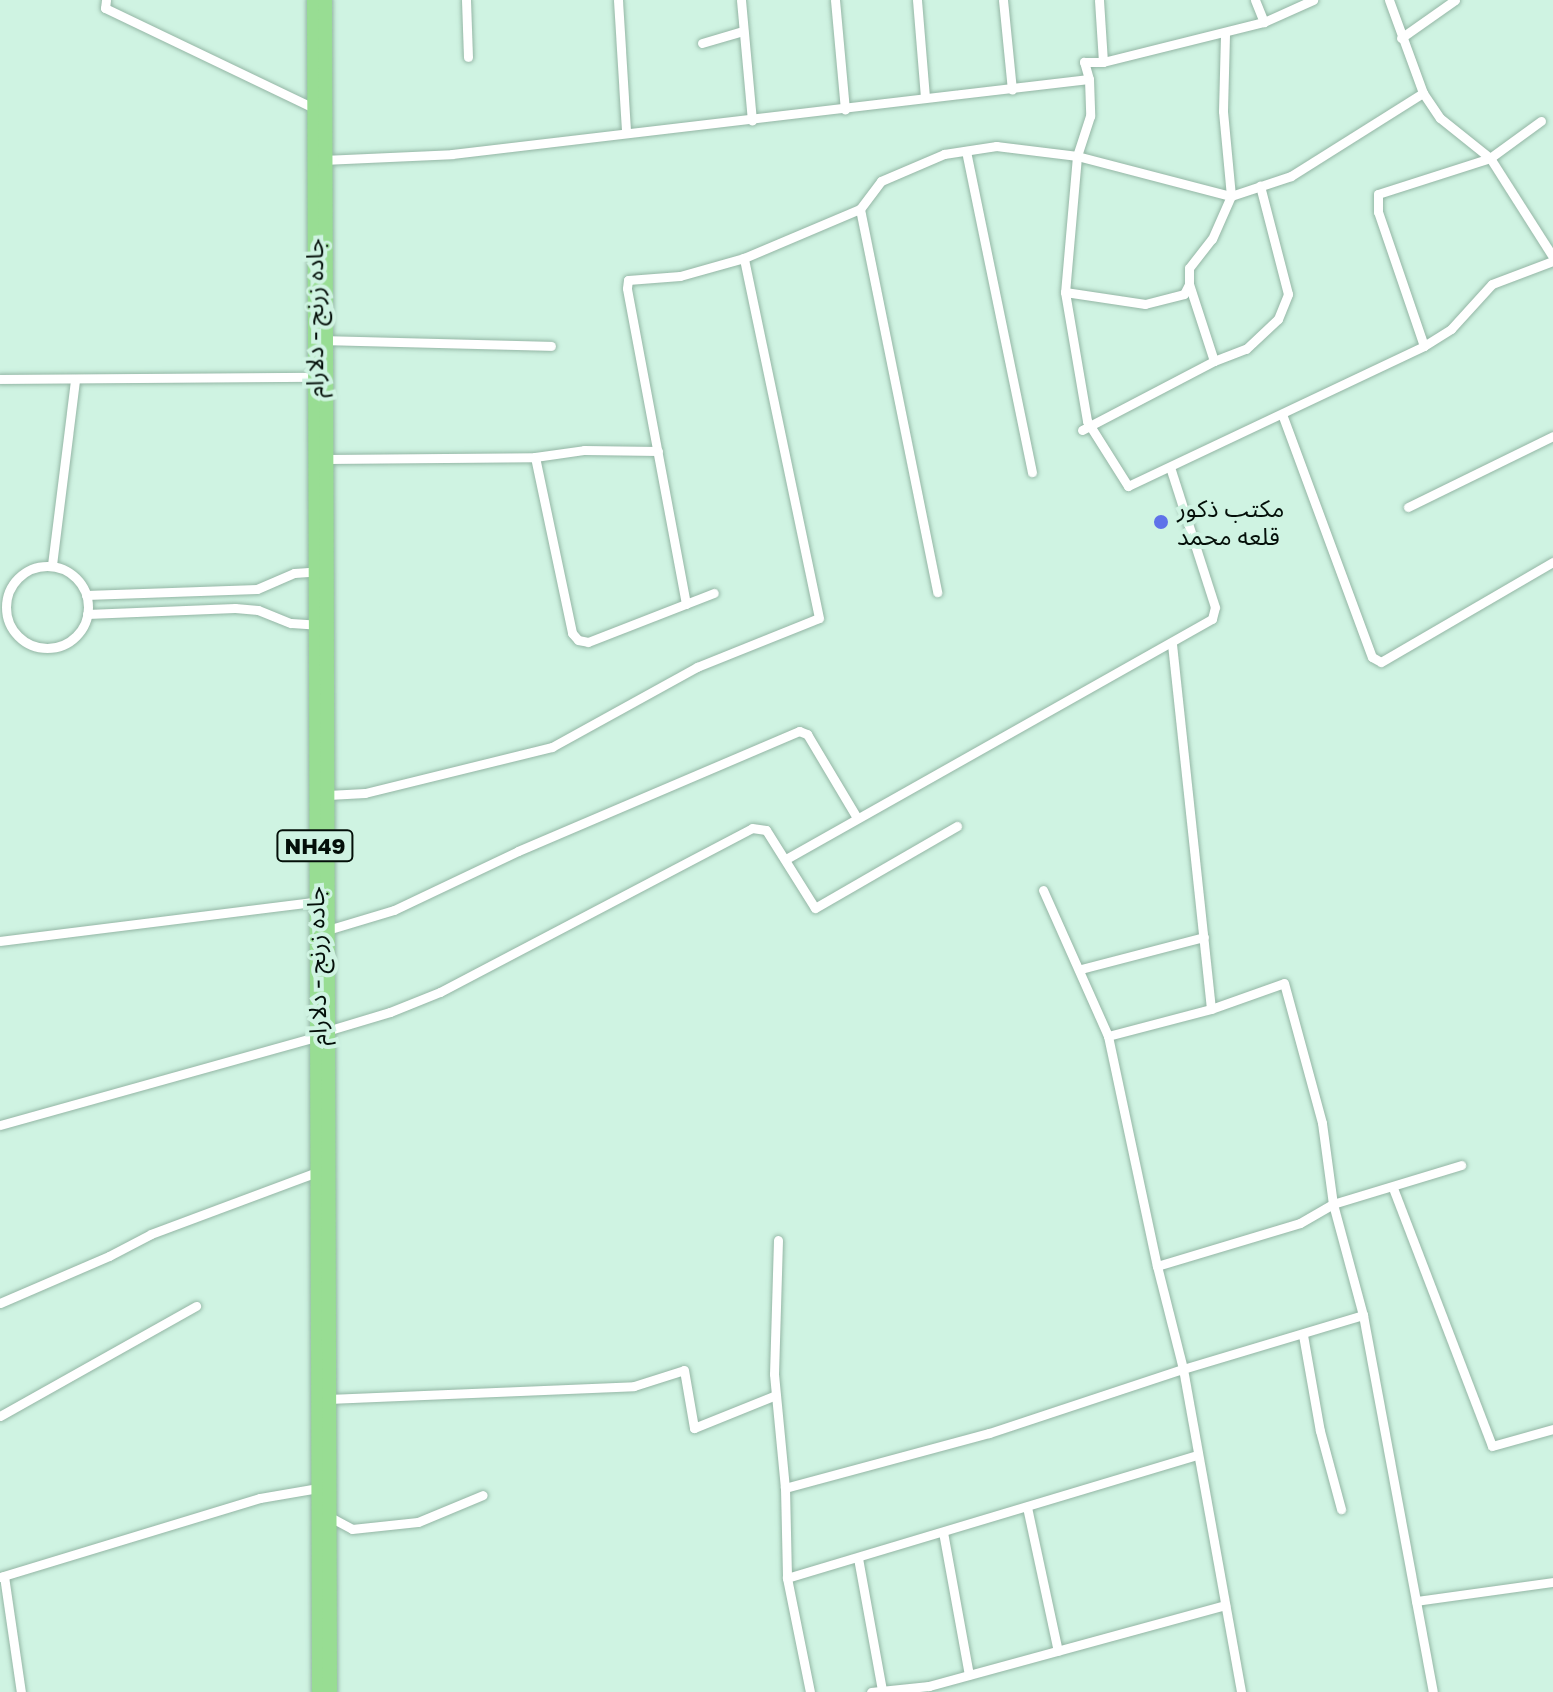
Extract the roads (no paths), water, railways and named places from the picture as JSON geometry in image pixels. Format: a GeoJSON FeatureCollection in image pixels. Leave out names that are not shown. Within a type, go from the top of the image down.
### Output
{"type":"FeatureCollection","features":[{"type":"Feature","properties":{"kind":"highway","name":"جاده زرنج - دلارام"},"geometry":{"type":"LineString","coordinates":[[314,0],[314,108],[320,160],[325,340],[326,459],[315,902],[322,931]]}},
{"type":"Feature","properties":{"kind":"highway","name":"جاده زرنج - دلارام"},"geometry":{"type":"LineString","coordinates":[[321,571],[314,377],[325,0]]}},
{"type":"Feature","properties":{"kind":"highway","name":"جاده زرنج - دلارام"},"geometry":{"type":"LineString","coordinates":[[319,1692],[328,1399],[322,931],[328,795],[320,625]]}},
{"type":"Feature","properties":{"kind":"highway","name":"جاده زرنج - دلارام"},"geometry":{"type":"LineString","coordinates":[[324,1033],[317,1172],[318,1488],[323,1517],[330,1692]]}},
{"type":"Feature","properties":{"kind":"street"},"geometry":{"type":"LineString","coordinates":[[106,0],[105,8],[314,108]]}},
{"type":"Feature","properties":{"kind":"street"},"geometry":{"type":"LineString","coordinates":[[466,0],[468,57]]}},
{"type":"Feature","properties":{"kind":"street"},"geometry":{"type":"LineString","coordinates":[[618,0],[626,132]]}},
{"type":"Feature","properties":{"kind":"street"},"geometry":{"type":"LineString","coordinates":[[741,0],[752,121]]}},
{"type":"Feature","properties":{"kind":"street"},"geometry":{"type":"LineString","coordinates":[[835,0],[845,110]]}},
{"type":"Feature","properties":{"kind":"street"},"geometry":{"type":"LineString","coordinates":[[917,0],[925,98]]}},
{"type":"Feature","properties":{"kind":"street"},"geometry":{"type":"LineString","coordinates":[[1003,0],[1012,90]]}},
{"type":"Feature","properties":{"kind":"street"},"geometry":{"type":"LineString","coordinates":[[1099,0],[1103,62]]}},
{"type":"Feature","properties":{"kind":"street"},"geometry":{"type":"LineString","coordinates":[[1255,0],[1264,22]]}},
{"type":"Feature","properties":{"kind":"street"},"geometry":{"type":"LineString","coordinates":[[1313,0],[1264,22],[1103,62],[1084,62],[1089,79],[1090,116],[1077,156],[1065,292],[1087,428],[1128,486],[1424,346],[1451,329],[1492,284],[1553,259],[1490,158],[1440,118],[1423,93],[1389,0]]}},
{"type":"Feature","properties":{"kind":"street"},"geometry":{"type":"LineString","coordinates":[[1401,38],[1455,0]]}},
{"type":"Feature","properties":{"kind":"street"},"geometry":{"type":"LineString","coordinates":[[702,43],[743,31]]}},
{"type":"Feature","properties":{"kind":"street"},"geometry":{"type":"LineString","coordinates":[[1214,361],[1189,284],[1189,268],[1212,239],[1231,196],[1223,111],[1225,32]]}},
{"type":"Feature","properties":{"kind":"street"},"geometry":{"type":"LineString","coordinates":[[320,160],[452,154],[1089,79]]}},
{"type":"Feature","properties":{"kind":"street"},"geometry":{"type":"LineString","coordinates":[[686,604],[628,280],[680,276],[744,258],[860,209],[881,181],[944,154],[996,146],[1077,156],[1231,196],[1291,176],[1423,93]]}},
{"type":"Feature","properties":{"kind":"street"},"geometry":{"type":"LineString","coordinates":[[1424,346],[1376,199],[1382,191],[1490,158],[1541,121]]}},
{"type":"Feature","properties":{"kind":"street"},"geometry":{"type":"LineString","coordinates":[[966,151],[1032,472]]}},
{"type":"Feature","properties":{"kind":"street"},"geometry":{"type":"LineString","coordinates":[[1087,428],[1214,361],[1246,349],[1278,319],[1288,294],[1260,186]]}},
{"type":"Feature","properties":{"kind":"street"},"geometry":{"type":"LineString","coordinates":[[860,209],[937,592]]}},
{"type":"Feature","properties":{"kind":"street"},"geometry":{"type":"LineString","coordinates":[[328,795],[365,793],[552,747],[697,667],[819,618],[744,258]]}},
{"type":"Feature","properties":{"kind":"street"},"geometry":{"type":"LineString","coordinates":[[1065,292],[1145,304],[1184,294],[1189,284]]}},
{"type":"Feature","properties":{"kind":"street"},"geometry":{"type":"LineString","coordinates":[[325,340],[551,346]]}},
{"type":"Feature","properties":{"kind":"street"},"geometry":{"type":"LineString","coordinates":[[0,379],[314,377]]}},
{"type":"Feature","properties":{"kind":"street"},"geometry":{"type":"LineString","coordinates":[[52,565],[75,380]]}},
{"type":"Feature","properties":{"kind":"street"},"geometry":{"type":"LineString","coordinates":[[1282,414],[1372,657],[1381,662],[1553,562]]}},
{"type":"Feature","properties":{"kind":"street"},"geometry":{"type":"LineString","coordinates":[[1408,507],[1553,436]]}},
{"type":"Feature","properties":{"kind":"street"},"geometry":{"type":"LineString","coordinates":[[326,459],[535,457],[584,450],[658,451]]}},
{"type":"Feature","properties":{"kind":"street"},"geometry":{"type":"LineString","coordinates":[[535,457],[572,633],[578,640],[588,642],[714,593]]}},
{"type":"Feature","properties":{"kind":"street"},"geometry":{"type":"LineString","coordinates":[[786,859],[1172,644],[1216,613],[1170,467]]}},
{"type":"Feature","properties":{"kind":"street"},"geometry":{"type":"LineString","coordinates":[[52,565],[71,572],[86,595],[84,627],[71,642],[52,649],[32,646],[15,635],[3,617],[3,597],[16,579],[32,568],[52,565]]}},
{"type":"Feature","properties":{"kind":"street"},"geometry":{"type":"LineString","coordinates":[[86,595],[257,589],[294,573],[321,571]]}},
{"type":"Feature","properties":{"kind":"street"},"geometry":{"type":"LineString","coordinates":[[87,614],[235,608],[258,610],[291,623],[320,625]]}},
{"type":"Feature","properties":{"kind":"street"},"geometry":{"type":"LineString","coordinates":[[1172,644],[1211,1009]]}},
{"type":"Feature","properties":{"kind":"street"},"geometry":{"type":"LineString","coordinates":[[322,931],[394,910],[518,851],[799,731],[807,734],[857,818]]}},
{"type":"Feature","properties":{"kind":"street"},"geometry":{"type":"LineString","coordinates":[[0,1125],[390,1012],[440,992],[752,828],[766,830],[815,908],[957,826]]}},
{"type":"Feature","properties":{"kind":"street"},"geometry":{"type":"LineString","coordinates":[[1043,890],[1081,969],[1108,1036],[1157,1266],[1183,1369],[1196,1455],[1241,1692]]}},
{"type":"Feature","properties":{"kind":"street"},"geometry":{"type":"LineString","coordinates":[[0,941],[315,902]]}},
{"type":"Feature","properties":{"kind":"street"},"geometry":{"type":"LineString","coordinates":[[1081,969],[1204,937]]}},
{"type":"Feature","properties":{"kind":"street"},"geometry":{"type":"LineString","coordinates":[[1108,1036],[1211,1009],[1284,983],[1322,1123],[1333,1204],[1363,1315],[1433,1692]]}},
{"type":"Feature","properties":{"kind":"street"},"geometry":{"type":"LineString","coordinates":[[1157,1266],[1300,1223],[1333,1204],[1461,1165]]}},
{"type":"Feature","properties":{"kind":"street"},"geometry":{"type":"LineString","coordinates":[[0,1303],[109,1256],[151,1234],[317,1172]]}},
{"type":"Feature","properties":{"kind":"street"},"geometry":{"type":"LineString","coordinates":[[1393,1188],[1492,1446],[1553,1429]]}},
{"type":"Feature","properties":{"kind":"street"},"geometry":{"type":"LineString","coordinates":[[778,1240],[776,1395],[785,1488],[787,1578],[810,1692]]}},
{"type":"Feature","properties":{"kind":"street"},"geometry":{"type":"LineString","coordinates":[[0,1416],[196,1306]]}},
{"type":"Feature","properties":{"kind":"street"},"geometry":{"type":"LineString","coordinates":[[785,1488],[975,1437],[1183,1369],[1363,1315]]}},
{"type":"Feature","properties":{"kind":"street"},"geometry":{"type":"LineString","coordinates":[[1303,1335],[1320,1431],[1341,1509]]}},
{"type":"Feature","properties":{"kind":"street"},"geometry":{"type":"LineString","coordinates":[[328,1399],[634,1386],[684,1370],[694,1428],[776,1395]]}},
{"type":"Feature","properties":{"kind":"street"},"geometry":{"type":"LineString","coordinates":[[787,1578],[1196,1455]]}},
{"type":"Feature","properties":{"kind":"street"},"geometry":{"type":"LineString","coordinates":[[21,1692],[2,1576],[260,1498],[318,1488]]}},
{"type":"Feature","properties":{"kind":"street"},"geometry":{"type":"LineString","coordinates":[[323,1517],[352,1529],[418,1522],[483,1495]]}},
{"type":"Feature","properties":{"kind":"street"},"geometry":{"type":"LineString","coordinates":[[1027,1507],[1058,1651]]}},
{"type":"Feature","properties":{"kind":"street"},"geometry":{"type":"LineString","coordinates":[[943,1532],[969,1675]]}},
{"type":"Feature","properties":{"kind":"street"},"geometry":{"type":"LineString","coordinates":[[858,1558],[882,1690]]}},
{"type":"Feature","properties":{"kind":"street"},"geometry":{"type":"LineString","coordinates":[[1416,1601],[1553,1582]]}},
{"type":"Feature","properties":{"kind":"street"},"geometry":{"type":"LineString","coordinates":[[871,1692],[929,1686],[1225,1605]]}},
{"type":"Feature","properties":{"kind":"place","name":"مکتب ذکور قلعه محمد"},"geometry":{"type":"Point","coordinates":[1161,522]}}]}
